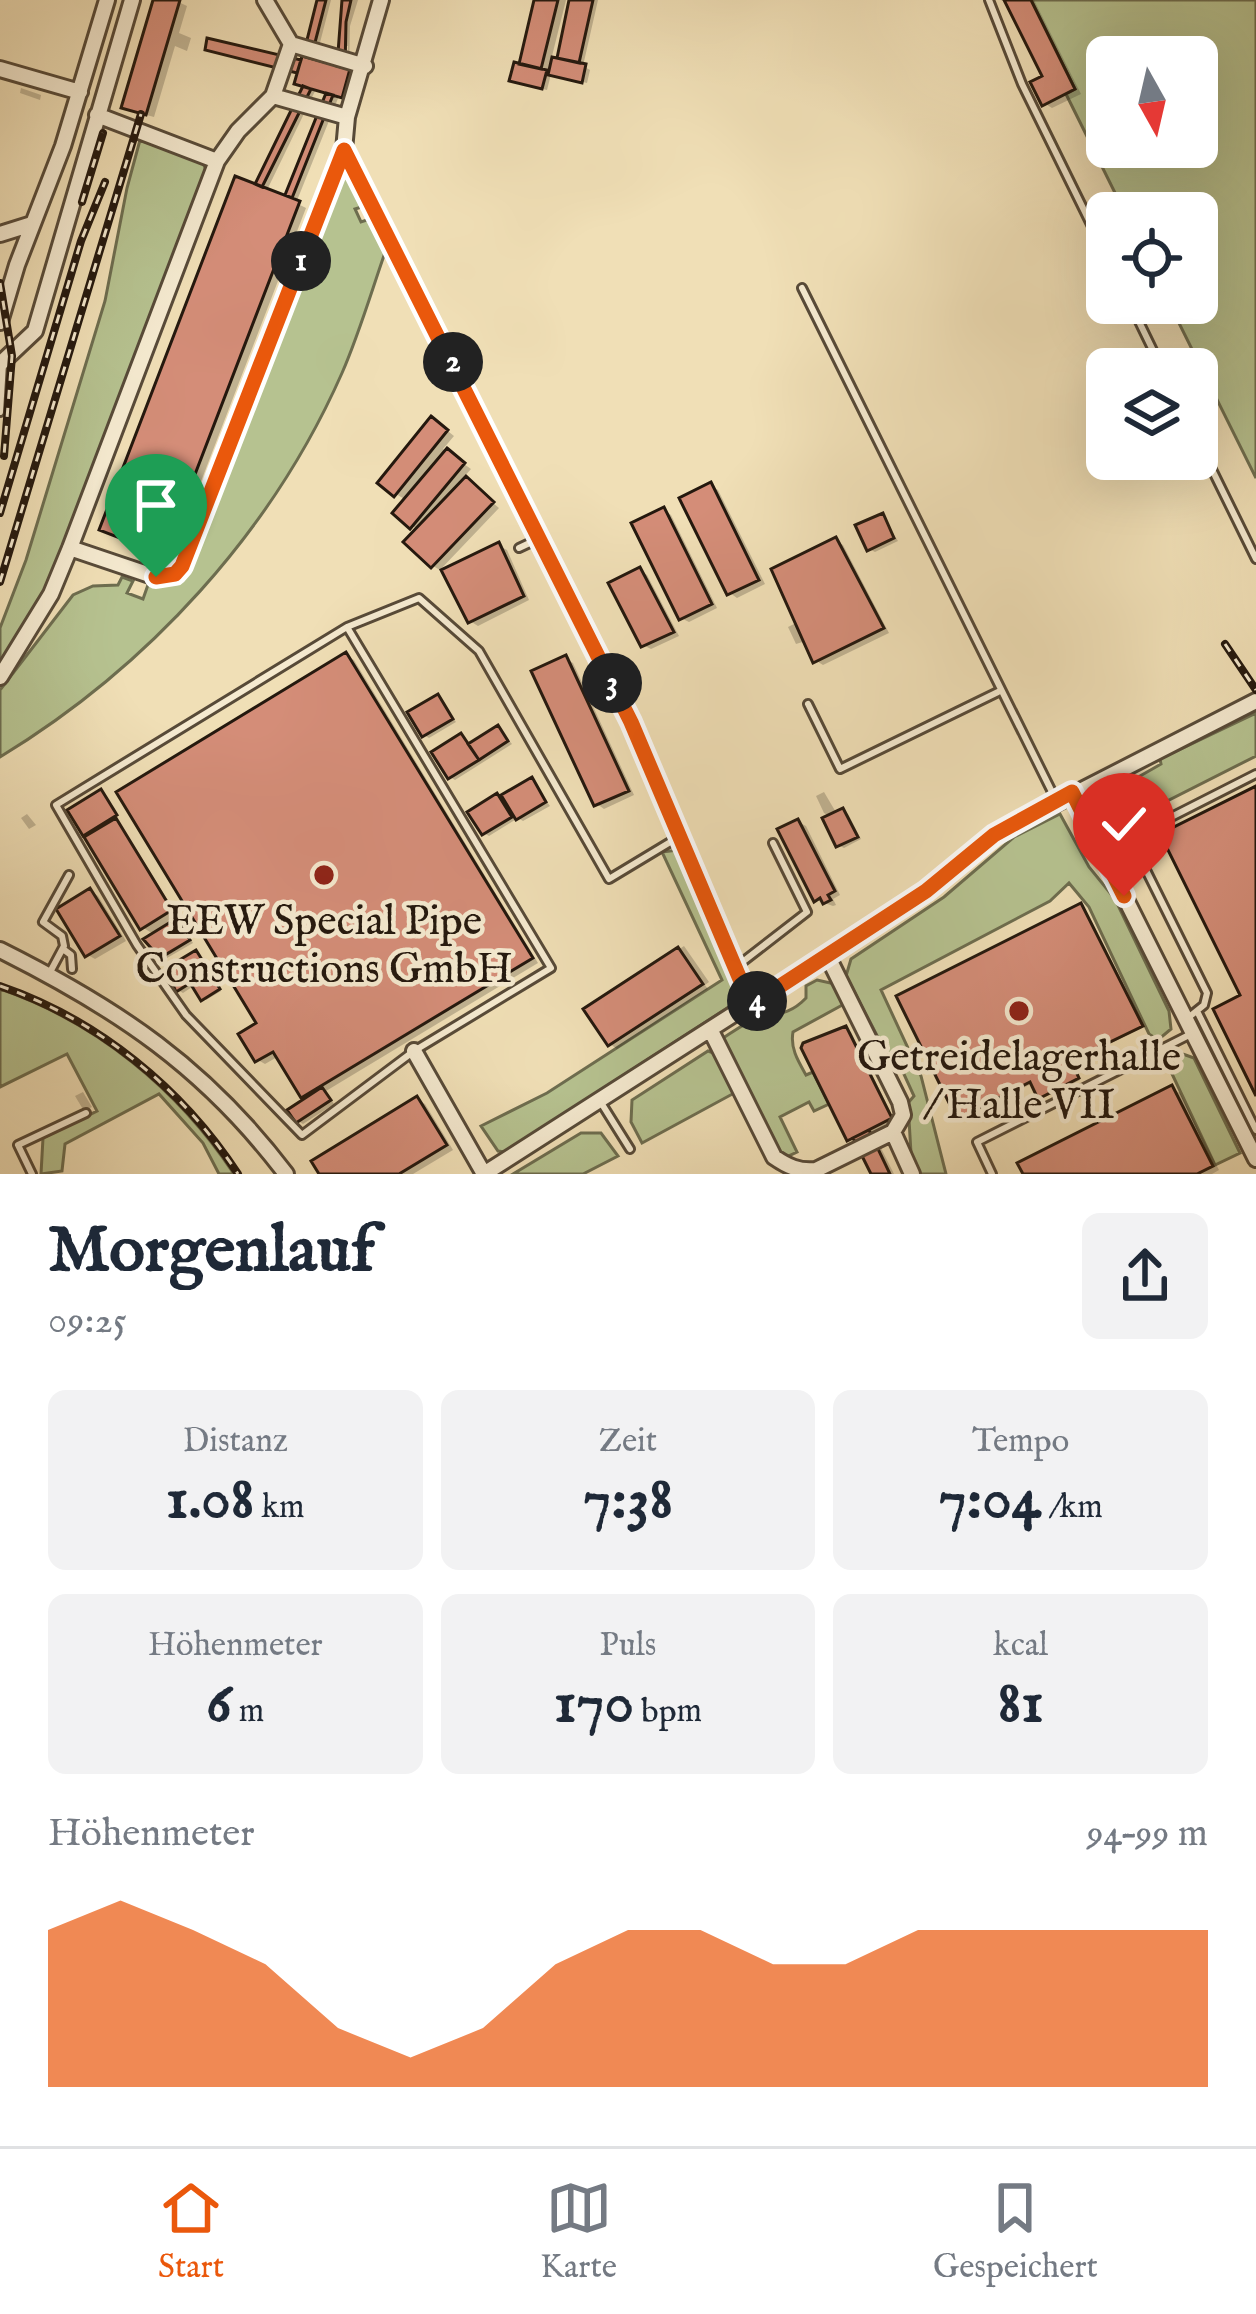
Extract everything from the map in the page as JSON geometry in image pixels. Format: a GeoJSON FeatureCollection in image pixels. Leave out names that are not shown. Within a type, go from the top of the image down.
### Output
{"type":"FeatureCollection","features":[{"type":"Feature","properties":{"kind":"street"},"geometry":{"type":"LineString","coordinates":[[0,322],[64,146],[107,0]]}},
{"type":"Feature","properties":{"kind":"street"},"geometry":{"type":"LineString","coordinates":[[2,364],[35,331],[132,0]]}},
{"type":"Feature","properties":{"kind":"street"},"geometry":{"type":"LineString","coordinates":[[247,0],[264,1],[291,44],[365,66]]}},
{"type":"Feature","properties":{"kind":"street"},"geometry":{"type":"LineString","coordinates":[[70,548],[156,577],[175,574],[182,566],[344,150],[347,117],[381,0]]}},
{"type":"Feature","properties":{"kind":"street"},"geometry":{"type":"LineString","coordinates":[[0,677],[40,614],[70,548],[217,160],[273,96],[291,44]]}},
{"type":"Feature","properties":{"kind":"street"},"geometry":{"type":"LineString","coordinates":[[0,68],[80,92]]}},
{"type":"Feature","properties":{"kind":"street"},"geometry":{"type":"LineString","coordinates":[[273,96],[347,117]]}},
{"type":"Feature","properties":{"kind":"street"},"geometry":{"type":"LineString","coordinates":[[97,115],[217,160]]}},
{"type":"Feature","properties":{"kind":"street"},"geometry":{"type":"LineString","coordinates":[[344,150],[631,722],[751,1005]]}},
{"type":"Feature","properties":{"kind":"street"},"geometry":{"type":"LineString","coordinates":[[0,234],[32,224]]}},
{"type":"Feature","properties":{"kind":"street"},"geometry":{"type":"LineString","coordinates":[[414,1052],[484,1174],[926,891],[994,835],[1256,700]]}},
{"type":"Feature","properties":{"kind":"street"},"geometry":{"type":"LineString","coordinates":[[1072,792],[1192,1021],[1255,1154]]}},
{"type":"Feature","properties":{"kind":"street"},"geometry":{"type":"LineString","coordinates":[[0,950],[115,1012],[176,1057],[287,1168]]}},
{"type":"Feature","properties":{"kind":"street"},"geometry":{"type":"LineString","coordinates":[[711,1031],[774,1156],[786,1166],[816,1170],[892,1132],[903,1115],[900,1102],[826,955]]}},
{"type":"Feature","properties":{"kind":"street"},"geometry":{"type":"LineString","coordinates":[[892,1132],[912,1174]]}},
{"type":"Feature","properties":{"kind":"lane"},"geometry":{"type":"LineString","coordinates":[[989,0],[1022,84],[1086,214]]}},
{"type":"Feature","properties":{"kind":"lane"},"geometry":{"type":"LineString","coordinates":[[802,288],[1056,800]]}},
{"type":"Feature","properties":{"kind":"lane"},"geometry":{"type":"LineString","coordinates":[[0,412],[2,364]]}},
{"type":"Feature","properties":{"kind":"lane"},"geometry":{"type":"LineString","coordinates":[[1217,480],[1256,559]]}},
{"type":"Feature","properties":{"kind":"lane"},"geometry":{"type":"LineString","coordinates":[[519,548],[539,538]]}},
{"type":"Feature","properties":{"kind":"lane"},"geometry":{"type":"LineString","coordinates":[[347,628],[551,968],[414,1052],[302,1135],[186,1015],[137,945],[56,806],[347,628],[419,598],[479,651],[609,879],[680,836]]}},
{"type":"Feature","properties":{"kind":"lane"},"geometry":{"type":"LineString","coordinates":[[808,704],[840,769],[1000,692]]}},
{"type":"Feature","properties":{"kind":"lane"},"geometry":{"type":"LineString","coordinates":[[992,1174],[977,1142],[1192,1021],[1204,1005],[1207,993],[1130,838],[1256,774]]}},
{"type":"Feature","properties":{"kind":"lane"},"geometry":{"type":"LineString","coordinates":[[733,969],[807,912],[773,843]]}},
{"type":"Feature","properties":{"kind":"lane"},"geometry":{"type":"LineString","coordinates":[[1106,860],[1133,846]]}},
{"type":"Feature","properties":{"kind":"lane"},"geometry":{"type":"LineString","coordinates":[[49,974],[63,949],[62,936],[43,922],[70,875]]}},
{"type":"Feature","properties":{"kind":"lane"},"geometry":{"type":"LineString","coordinates":[[63,949],[71,955],[72,969]]}},
{"type":"Feature","properties":{"kind":"lane"},"geometry":{"type":"LineString","coordinates":[[1192,1021],[1256,1130]]}},
{"type":"Feature","properties":{"kind":"lane"},"geometry":{"type":"LineString","coordinates":[[600,1101],[630,1149]]}},
{"type":"Feature","properties":{"kind":"lane"},"geometry":{"type":"LineString","coordinates":[[32,1174],[18,1145],[86,1113]]}},
{"type":"Feature","properties":{"kind":"green space"},"geometry":{"type":"Polygon","coordinates":[[[1031,0],[1256,0],[1256,478],[1218,402],[1218,348],[1191,348],[1179,324],[1218,324],[1218,192],[1115,192],[1103,168],[1218,168],[1218,36],[1086,36],[1086,134],[1066,94],[1075,89],[1031,0]]]}},
{"type":"Feature","properties":{"kind":"green space"},"geometry":{"type":"Polygon","coordinates":[[[140,140],[203,163],[206,170],[52,579],[0,670],[0,628],[26,560],[105,301],[140,140]]]}},
{"type":"Feature","properties":{"kind":"green space"},"geometry":{"type":"Polygon","coordinates":[[[346,166],[365,206],[355,209],[361,222],[370,219],[366,209],[388,244],[349,357],[313,431],[242,541],[155,638],[54,721],[0,757],[0,690],[73,595],[93,586],[118,585],[122,577],[133,581],[127,593],[143,599],[149,582],[169,584],[186,572],[340,167],[346,166]]]}},
{"type":"Feature","properties":{"kind":"green space"},"geometry":{"type":"Polygon","coordinates":[[[1256,713],[1256,756],[1114,828],[1122,846],[1112,851],[1100,816],[1108,790],[1112,792],[1161,764],[1160,759],[1256,713]]]}},
{"type":"Feature","properties":{"kind":"green space"},"geometry":{"type":"Polygon","coordinates":[[[1060,814],[1089,867],[1115,899],[1169,1011],[1171,1029],[1158,1040],[1149,1034],[1089,907],[1069,883],[1050,901],[881,990],[921,1076],[946,1174],[920,1174],[911,1153],[908,1103],[914,1096],[903,1072],[896,1072],[846,976],[851,959],[944,897],[1014,837],[1060,814]]]}},
{"type":"Feature","properties":{"kind":"green space"},"geometry":{"type":"Polygon","coordinates":[[[678,850],[718,934],[715,940],[738,1001],[505,1152],[498,1151],[481,1126],[547,1093],[722,980],[662,852],[678,850]]]}},
{"type":"Feature","properties":{"kind":"green space"},"geometry":{"type":"Polygon","coordinates":[[[817,980],[835,984],[846,1003],[793,1032],[793,1044],[806,1075],[813,1072],[829,1104],[814,1111],[809,1102],[780,1117],[797,1152],[784,1158],[723,1038],[750,1021],[796,1007],[806,998],[806,986],[817,980]]]}},
{"type":"Feature","properties":{"kind":"green space"},"geometry":{"type":"Polygon","coordinates":[[[0,989],[69,1020],[132,1062],[187,1114],[234,1174],[219,1174],[203,1143],[159,1094],[65,1144],[62,1171],[41,1174],[43,1138],[97,1111],[67,1054],[0,1087],[0,989]]]}},
{"type":"Feature","properties":{"kind":"green space"},"geometry":{"type":"Polygon","coordinates":[[[708,1051],[719,1055],[738,1091],[642,1143],[631,1122],[632,1100],[708,1051]]]}},
{"type":"Feature","properties":{"kind":"green space"},"geometry":{"type":"Polygon","coordinates":[[[1180,1053],[1194,1058],[1240,1153],[1215,1165],[1165,1059],[1180,1053]]]}},
{"type":"Feature","properties":{"kind":"green space"},"geometry":{"type":"Polygon","coordinates":[[[581,1133],[601,1133],[618,1156],[583,1174],[513,1174],[581,1133]]]}},
{"type":"Feature","properties":{"kind":"building"},"geometry":{"type":"Polygon","coordinates":[[[153,0],[180,0],[146,115],[121,108],[153,0]]]}},
{"type":"Feature","properties":{"kind":"building"},"geometry":{"type":"Polygon","coordinates":[[[317,0],[326,0],[311,58],[303,56],[317,0]]]}},
{"type":"Feature","properties":{"kind":"building"},"geometry":{"type":"Polygon","coordinates":[[[342,0],[351,0],[345,68],[337,66],[342,0]]]}},
{"type":"Feature","properties":{"kind":"building"},"geometry":{"type":"Polygon","coordinates":[[[534,0],[558,0],[541,69],[519,64],[534,0]]]}},
{"type":"Feature","properties":{"kind":"building"},"geometry":{"type":"Polygon","coordinates":[[[569,0],[593,0],[579,63],[557,58],[569,0]]]}},
{"type":"Feature","properties":{"kind":"building"},"geometry":{"type":"Polygon","coordinates":[[[1004,0],[1031,0],[1075,89],[1042,106],[1030,82],[1042,76],[1004,0]]]}},
{"type":"Feature","properties":{"kind":"building"},"geometry":{"type":"Polygon","coordinates":[[[207,38],[301,60],[297,73],[205,50],[207,38]]]}},
{"type":"Feature","properties":{"kind":"building"},"geometry":{"type":"Polygon","coordinates":[[[302,56],[350,69],[342,98],[294,84],[302,56]]]}},
{"type":"Feature","properties":{"kind":"building"},"geometry":{"type":"Polygon","coordinates":[[[552,57],[586,64],[582,83],[548,75],[552,57]]]}},
{"type":"Feature","properties":{"kind":"building"},"geometry":{"type":"Polygon","coordinates":[[[514,62],[547,70],[542,89],[509,81],[514,62]]]}},
{"type":"Feature","properties":{"kind":"building"},"geometry":{"type":"Polygon","coordinates":[[[303,86],[311,89],[262,187],[255,184],[303,86]]]}},
{"type":"Feature","properties":{"kind":"building"},"geometry":{"type":"Polygon","coordinates":[[[326,93],[333,95],[292,198],[285,195],[326,93]]]}},
{"type":"Feature","properties":{"kind":"building"},"geometry":{"type":"Polygon","coordinates":[[[235,176],[300,201],[164,555],[99,530],[235,176]]]}},
{"type":"Feature","properties":{"kind":"building"},"geometry":{"type":"Polygon","coordinates":[[[431,416],[448,430],[394,497],[377,483],[431,416]]]}},
{"type":"Feature","properties":{"kind":"building"},"geometry":{"type":"Polygon","coordinates":[[[447,448],[465,463],[410,529],[392,513],[447,448]]]}},
{"type":"Feature","properties":{"kind":"building"},"geometry":{"type":"Polygon","coordinates":[[[466,476],[494,502],[431,568],[403,542],[466,476]]]}},
{"type":"Feature","properties":{"kind":"building"},"geometry":{"type":"Polygon","coordinates":[[[711,482],[759,580],[727,595],[679,498],[711,482]]]}},
{"type":"Feature","properties":{"kind":"building"},"geometry":{"type":"Polygon","coordinates":[[[664,507],[712,604],[679,620],[631,523],[664,507]]]}},
{"type":"Feature","properties":{"kind":"building"},"geometry":{"type":"Polygon","coordinates":[[[883,513],[894,538],[867,551],[855,525],[883,513]]]}},
{"type":"Feature","properties":{"kind":"building"},"geometry":{"type":"Polygon","coordinates":[[[836,537],[884,628],[813,663],[771,569],[836,537]]]}},
{"type":"Feature","properties":{"kind":"building"},"geometry":{"type":"Polygon","coordinates":[[[499,542],[524,596],[468,623],[441,570],[499,542]]]}},
{"type":"Feature","properties":{"kind":"building"},"geometry":{"type":"Polygon","coordinates":[[[640,567],[674,632],[641,647],[608,583],[640,567]]]}},
{"type":"Feature","properties":{"kind":"building","name":"EEW Special Pipe Constructions GmbH"},"geometry":{"type":"Polygon","coordinates":[[[346,652],[533,958],[301,1098],[273,1052],[255,1062],[238,1034],[256,1023],[116,792],[346,652]]]}},
{"type":"Feature","properties":{"kind":"building"},"geometry":{"type":"Polygon","coordinates":[[[566,655],[629,791],[594,806],[531,671],[566,655]]]}},
{"type":"Feature","properties":{"kind":"building"},"geometry":{"type":"Polygon","coordinates":[[[438,694],[453,719],[422,737],[407,712],[438,694]]]}},
{"type":"Feature","properties":{"kind":"building"},"geometry":{"type":"Polygon","coordinates":[[[498,725],[508,741],[479,760],[468,744],[498,725]]]}},
{"type":"Feature","properties":{"kind":"building"},"geometry":{"type":"Polygon","coordinates":[[[461,733],[479,760],[448,779],[431,752],[461,733]]]}},
{"type":"Feature","properties":{"kind":"building"},"geometry":{"type":"Polygon","coordinates":[[[532,777],[546,802],[516,820],[501,795],[532,777]]]}},
{"type":"Feature","properties":{"kind":"building"},"geometry":{"type":"Polygon","coordinates":[[[1256,786],[1256,1096],[1213,1009],[1240,995],[1160,834],[1256,786]]]}},
{"type":"Feature","properties":{"kind":"building"},"geometry":{"type":"Polygon","coordinates":[[[101,789],[117,815],[83,836],[67,810],[101,789]]]}},
{"type":"Feature","properties":{"kind":"building"},"geometry":{"type":"Polygon","coordinates":[[[497,793],[512,817],[482,835],[467,812],[497,793]]]}},
{"type":"Feature","properties":{"kind":"building"},"geometry":{"type":"Polygon","coordinates":[[[843,808],[858,837],[836,847],[822,818],[843,808]]]}},
{"type":"Feature","properties":{"kind":"building"},"geometry":{"type":"Polygon","coordinates":[[[116,818],[172,910],[140,930],[84,837],[116,818]]]}},
{"type":"Feature","properties":{"kind":"building"},"geometry":{"type":"Polygon","coordinates":[[[798,819],[835,891],[823,904],[820,898],[814,902],[777,829],[798,819]]]}},
{"type":"Feature","properties":{"kind":"building"},"geometry":{"type":"Polygon","coordinates":[[[90,888],[120,936],[85,957],[56,909],[90,888]]]}},
{"type":"Feature","properties":{"kind":"building","name":"Getreidelagerhalle / Halle VII"},"geometry":{"type":"Polygon","coordinates":[[[1081,903],[1143,1026],[1071,1061],[1079,1078],[1038,1099],[1030,1082],[957,1119],[896,996],[1081,903]]]}},
{"type":"Feature","properties":{"kind":"building"},"geometry":{"type":"Polygon","coordinates":[[[177,918],[190,940],[160,958],[143,939],[177,918]]]}},
{"type":"Feature","properties":{"kind":"building"},"geometry":{"type":"Polygon","coordinates":[[[678,947],[703,984],[608,1046],[583,1009],[678,947]]]}},
{"type":"Feature","properties":{"kind":"building"},"geometry":{"type":"Polygon","coordinates":[[[196,950],[209,971],[176,992],[166,968],[196,950]]]}},
{"type":"Feature","properties":{"kind":"building"},"geometry":{"type":"Polygon","coordinates":[[[209,971],[220,989],[201,1001],[190,983],[209,971]]]}},
{"type":"Feature","properties":{"kind":"building"},"geometry":{"type":"Polygon","coordinates":[[[846,1026],[892,1118],[847,1141],[801,1048],[803,1043],[846,1026]]]}},
{"type":"Feature","properties":{"kind":"building"},"geometry":{"type":"Polygon","coordinates":[[[1172,1085],[1213,1166],[1197,1174],[1023,1174],[1017,1163],[1172,1085]]]}},
{"type":"Feature","properties":{"kind":"building"},"geometry":{"type":"Polygon","coordinates":[[[322,1087],[331,1100],[296,1123],[287,1110],[322,1087]]]}},
{"type":"Feature","properties":{"kind":"building"},"geometry":{"type":"Polygon","coordinates":[[[417,1096],[447,1145],[399,1174],[319,1174],[311,1161],[417,1096]]]}},
{"type":"Feature","properties":{"kind":"building"},"geometry":{"type":"Polygon","coordinates":[[[869,1130],[890,1174],[871,1174],[853,1138],[869,1130]]]}},
{"type":"Feature","properties":{"kind":"railway"},"geometry":{"type":"LineString","coordinates":[[0,582],[141,114]]}},
{"type":"Feature","properties":{"kind":"railway"},"geometry":{"type":"LineString","coordinates":[[82,202],[103,133]]}},
{"type":"Feature","properties":{"kind":"railway"},"geometry":{"type":"LineString","coordinates":[[0,513],[81,241],[105,182]]}},
{"type":"Feature","properties":{"kind":"railway"},"geometry":{"type":"LineString","coordinates":[[0,283],[12,356],[4,456]]}},
{"type":"Feature","properties":{"kind":"railway"},"geometry":{"type":"LineString","coordinates":[[1225,644],[1256,690]]}},
{"type":"Feature","properties":{"kind":"railway"},"geometry":{"type":"LineString","coordinates":[[0,986],[70,1017],[134,1060],[191,1113],[238,1174]]}},
{"type":"Feature","properties":{"kind":"place","name":"EEW Special Pipe Constructions GmbH"},"geometry":{"type":"Point","coordinates":[324,875]}},
{"type":"Feature","properties":{"kind":"place","name":"Getreidelagerhalle / Halle VII"},"geometry":{"type":"Point","coordinates":[1019,1011]}},
{"type":"Feature","properties":{"kind":"route"},"geometry":{"type":"LineString","coordinates":[[156,577],[175,574],[182,566],[344,150],[631,722],[751,1005],[926,891],[994,835],[1072,792],[1124,896]]}}]}
